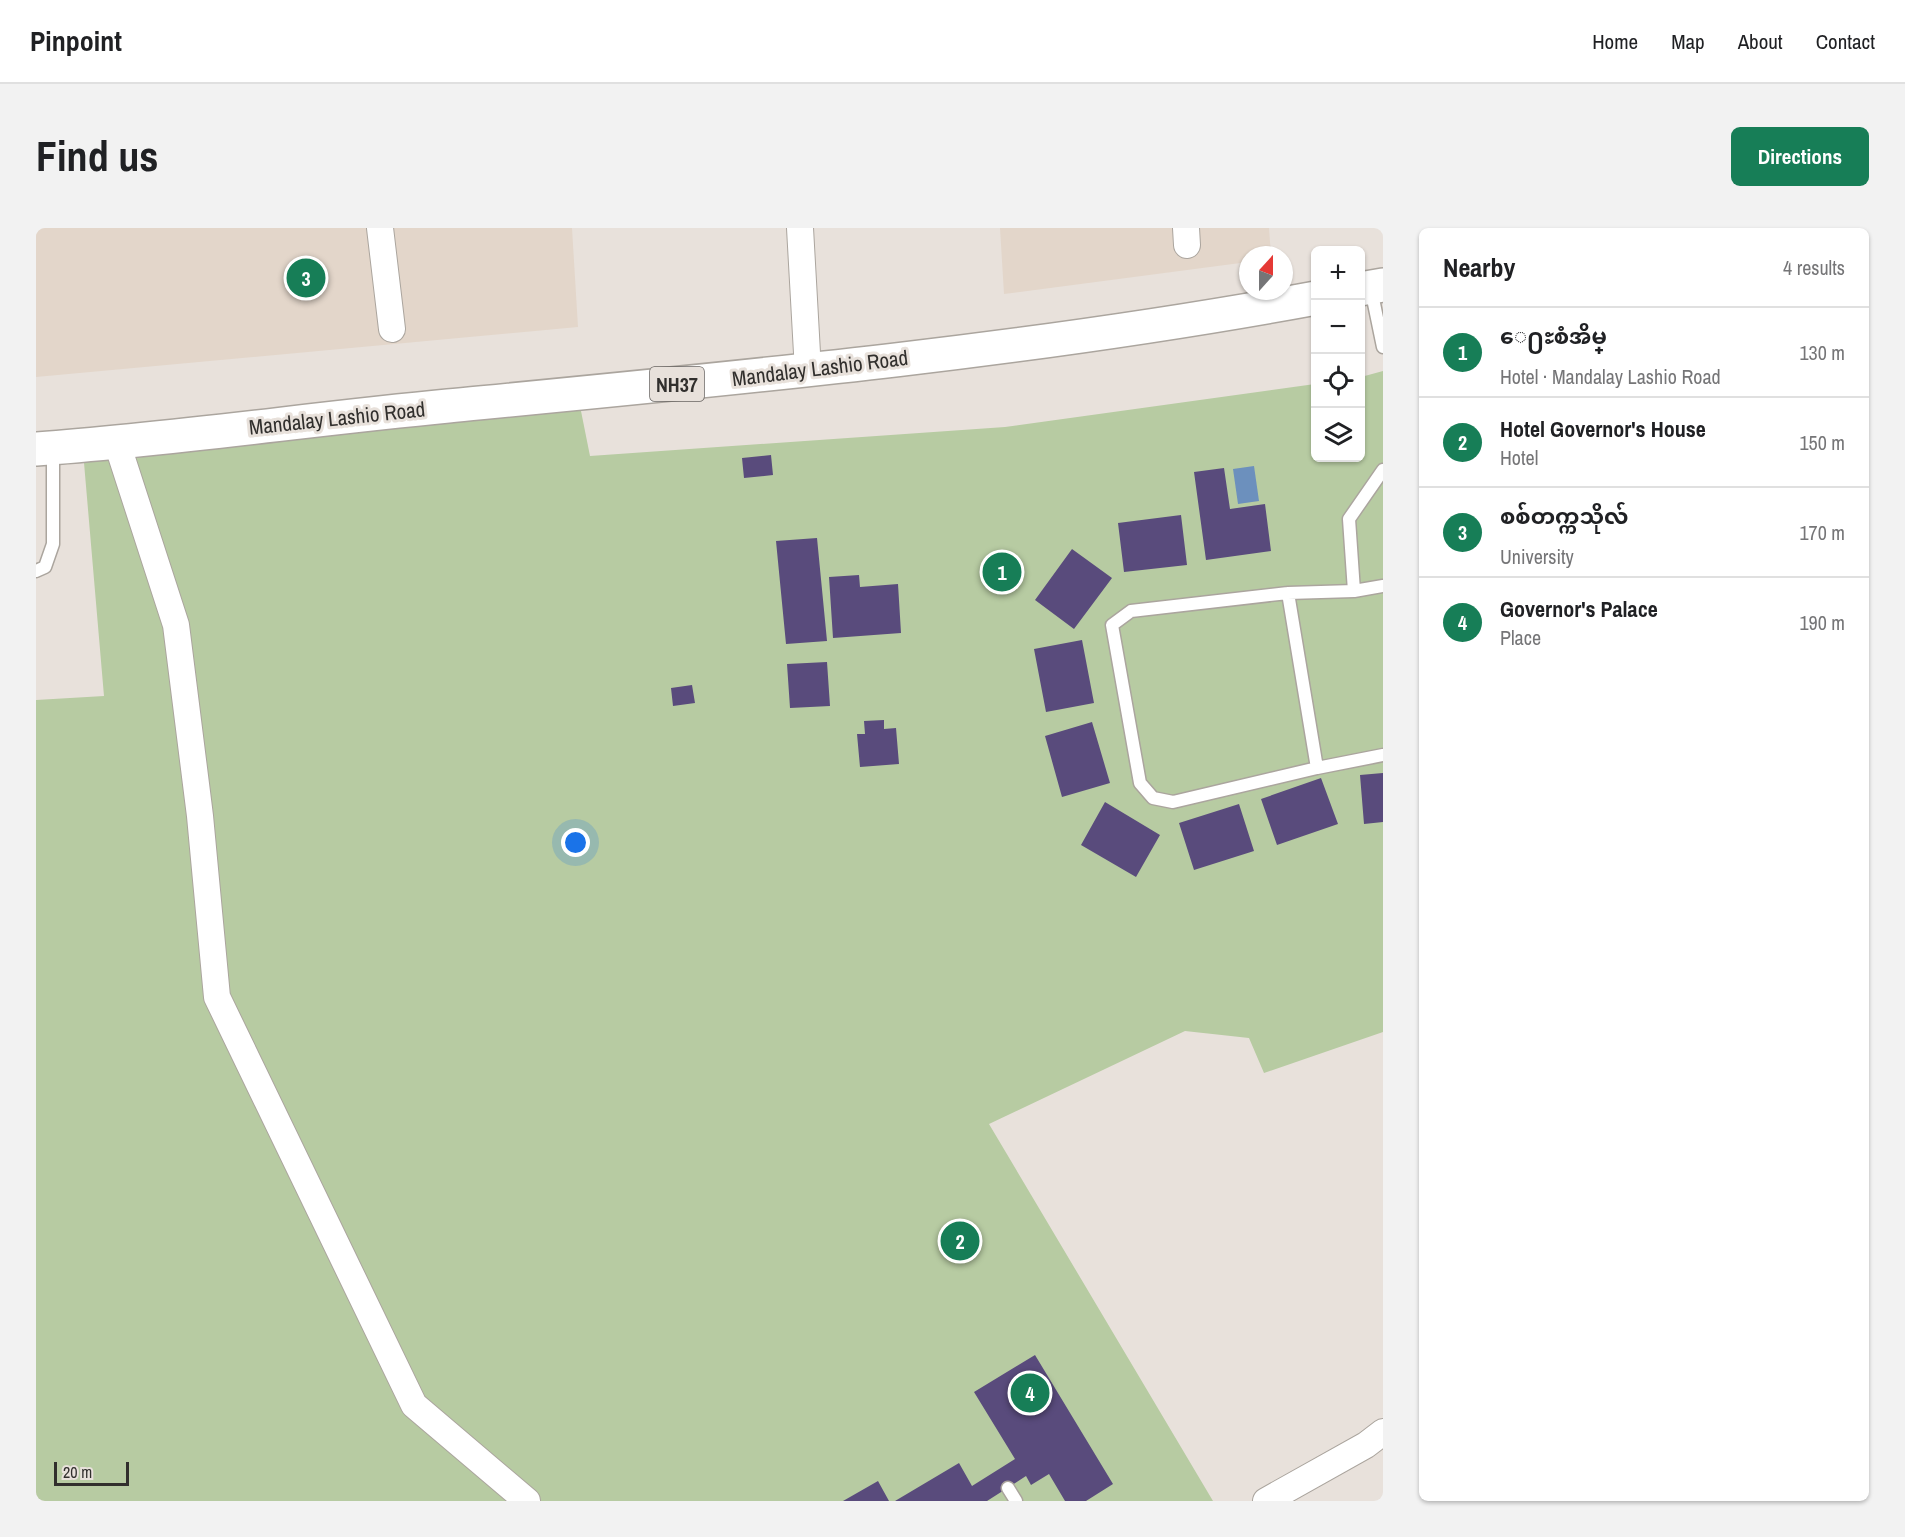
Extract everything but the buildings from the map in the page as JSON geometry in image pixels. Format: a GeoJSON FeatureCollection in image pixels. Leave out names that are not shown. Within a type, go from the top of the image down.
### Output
{"type":"FeatureCollection","features":[{"type":"Feature","properties":{"kind":"highway","name":"Mandalay Lashio Road"},"geometry":{"type":"LineString","coordinates":[[45,449],[406,410],[808,371],[1214,316],[1311,299]]}},
{"type":"Feature","properties":{"kind":"street"},"geometry":{"type":"LineString","coordinates":[[380,228],[392,329]]}},
{"type":"Feature","properties":{"kind":"street"},"geometry":{"type":"LineString","coordinates":[[800,228],[808,371]]}},
{"type":"Feature","properties":{"kind":"street"},"geometry":{"type":"LineString","coordinates":[[117,443],[176,625],[200,816],[217,997],[414,1405],[527,1501]]}},
{"type":"Feature","properties":{"kind":"street"},"geometry":{"type":"LineString","coordinates":[[1266,1501],[1366,1445],[1383,1432]]}},
{"type":"Feature","properties":{"kind":"lane"},"geometry":{"type":"LineString","coordinates":[[1372,287],[1383,347]]}},
{"type":"Feature","properties":{"kind":"lane"},"geometry":{"type":"LineString","coordinates":[[36,571],[45,567],[53,544],[45,449]]}},
{"type":"Feature","properties":{"kind":"lane"},"geometry":{"type":"LineString","coordinates":[[1354,591],[1349,519],[1383,470]]}},
{"type":"Feature","properties":{"kind":"lane"},"geometry":{"type":"LineString","coordinates":[[1383,586],[1354,591],[1288,593],[1131,611],[1112,625],[1140,783],[1153,798],[1173,802],[1383,755]]}},
{"type":"Feature","properties":{"kind":"lane"},"geometry":{"type":"LineString","coordinates":[[1288,593],[1317,768]]}},
{"type":"Feature","properties":{"kind":"lane"},"geometry":{"type":"LineString","coordinates":[[1008,1488],[1016,1501]]}},
{"type":"Feature","properties":{"kind":"shaded area"},"geometry":{"type":"Polygon","coordinates":[[[36,228],[572,228],[578,327],[36,377],[36,228]]]}},
{"type":"Feature","properties":{"kind":"shaded area"},"geometry":{"type":"Polygon","coordinates":[[[1000,228],[1269,228],[1270,246],[1239,246],[1239,263],[1004,294],[1000,228]]]}},
{"type":"Feature","properties":{"kind":"green space"},"geometry":{"type":"Polygon","coordinates":[[[1383,371],[1383,1032],[1264,1073],[1249,1038],[1185,1031],[989,1124],[1213,1501],[36,1501],[36,700],[104,696],[83,451],[580,406],[590,456],[1005,427],[1311,385],[1311,462],[1365,462],[1365,376],[1383,371]]]}},
{"type":"Feature","properties":{"kind":"water"},"geometry":{"type":"Polygon","coordinates":[[[1254,466],[1259,501],[1238,504],[1233,469],[1254,466]]]}},
{"type":"Feature","properties":{"kind":"place","name":"စစ်‌တက္ကသိုလ်"},"geometry":{"type":"Point","coordinates":[306,278]}},
{"type":"Feature","properties":{"kind":"place","name":"ေ႐ႊစံအိမ္"},"geometry":{"type":"Point","coordinates":[1002,572]}},
{"type":"Feature","properties":{"kind":"place","name":"Hotel Governor's House"},"geometry":{"type":"Point","coordinates":[960,1241]}},
{"type":"Feature","properties":{"kind":"place","name":"Governor's Palace"},"geometry":{"type":"Point","coordinates":[1030,1393]}}]}
